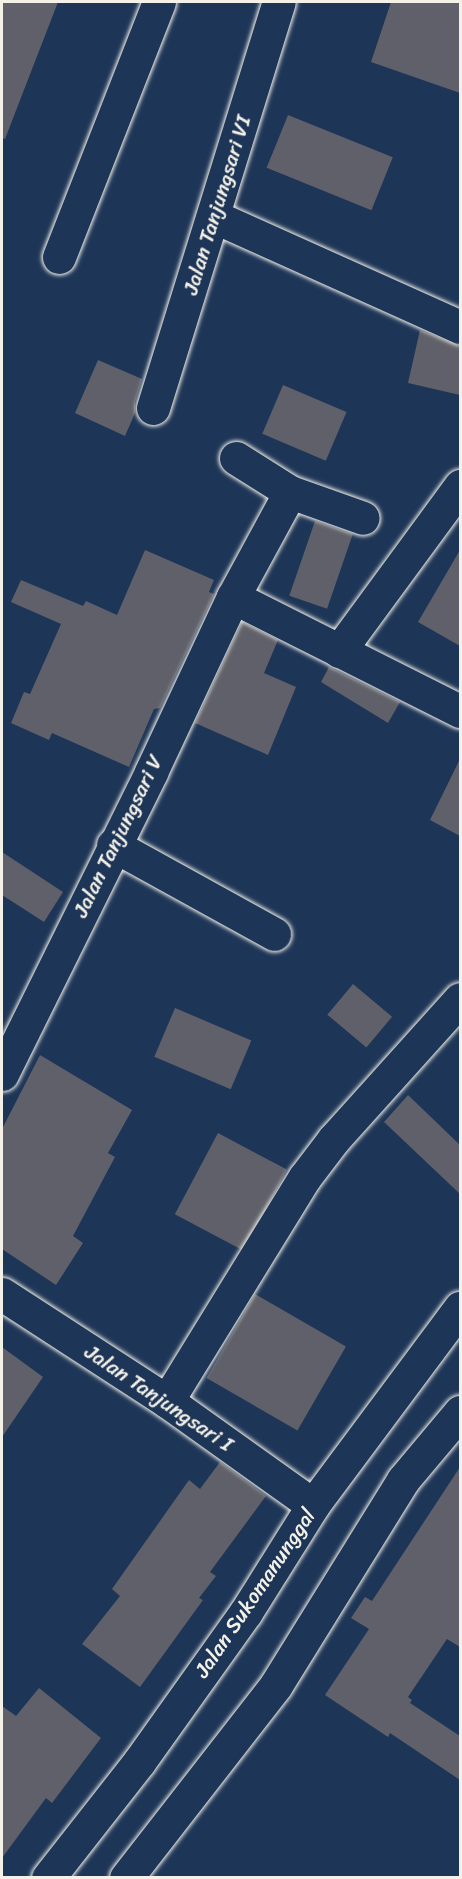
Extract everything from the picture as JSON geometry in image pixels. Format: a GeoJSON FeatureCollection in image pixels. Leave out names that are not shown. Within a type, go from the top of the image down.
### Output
{"type":"FeatureCollection","features":[{"type":"Feature","properties":{"kind":"street"},"geometry":{"type":"LineString","coordinates":[[59,257],[159,2]]}},
{"type":"Feature","properties":{"kind":"street","name":"Jalan Tanjungsari VI"},"geometry":{"type":"LineString","coordinates":[[153,408],[279,2]]}},
{"type":"Feature","properties":{"kind":"street"},"geometry":{"type":"LineString","coordinates":[[213,216],[460,327]]}},
{"type":"Feature","properties":{"kind":"street"},"geometry":{"type":"LineString","coordinates":[[236,458],[290,492],[363,518]]}},
{"type":"Feature","properties":{"kind":"street"},"geometry":{"type":"LineString","coordinates":[[339,651],[460,486]]}},
{"type":"Feature","properties":{"kind":"street","name":"Jalan Tanjungsari V"},"geometry":{"type":"LineString","coordinates":[[2,1074],[151,772],[233,597],[290,492]]}},
{"type":"Feature","properties":{"kind":"street"},"geometry":{"type":"LineString","coordinates":[[233,597],[460,711]]}},
{"type":"Feature","properties":{"kind":"street"},"geometry":{"type":"LineString","coordinates":[[114,845],[274,934]]}},
{"type":"Feature","properties":{"kind":"street"},"geometry":{"type":"LineString","coordinates":[[167,1401],[305,1177],[334,1139],[460,999]]}},
{"type":"Feature","properties":{"kind":"street","name":"Jalan Tanjungsari I"},"geometry":{"type":"LineString","coordinates":[[2,1294],[167,1401],[314,1505]]}},
{"type":"Feature","properties":{"kind":"street","name":"Jalan Sukomanunggal"},"geometry":{"type":"LineString","coordinates":[[48,1878],[145,1753],[246,1612],[314,1505],[460,1308]]}},
{"type":"Feature","properties":{"kind":"street"},"geometry":{"type":"LineString","coordinates":[[126,1878],[276,1685],[403,1480],[460,1412]]}},
{"type":"Feature","properties":{"kind":"building"},"geometry":{"type":"Polygon","coordinates":[[[2,2],[58,2],[5,139],[2,138],[2,2]]]}},
{"type":"Feature","properties":{"kind":"building"},"geometry":{"type":"Polygon","coordinates":[[[391,2],[460,2],[460,93],[371,62],[391,2]]]}},
{"type":"Feature","properties":{"kind":"building"},"geometry":{"type":"Polygon","coordinates":[[[288,115],[393,157],[371,210],[267,168],[288,115]]]}},
{"type":"Feature","properties":{"kind":"building"},"geometry":{"type":"Polygon","coordinates":[[[420,330],[460,346],[460,395],[408,383],[420,330]]]}},
{"type":"Feature","properties":{"kind":"building"},"geometry":{"type":"Polygon","coordinates":[[[98,360],[142,379],[135,402],[135,413],[125,436],[75,413],[98,360]]]}},
{"type":"Feature","properties":{"kind":"building"},"geometry":{"type":"Polygon","coordinates":[[[283,385],[347,412],[326,461],[262,434],[283,385]]]}},
{"type":"Feature","properties":{"kind":"building"},"geometry":{"type":"Polygon","coordinates":[[[315,521],[353,534],[327,609],[289,596],[315,521]]]}},
{"type":"Feature","properties":{"kind":"building"},"geometry":{"type":"Polygon","coordinates":[[[145,550],[214,580],[209,592],[214,594],[160,708],[154,709],[129,767],[52,733],[49,740],[11,723],[24,692],[30,694],[61,624],[11,602],[21,580],[83,606],[86,601],[117,615],[145,550]]]}},
{"type":"Feature","properties":{"kind":"building"},"geometry":{"type":"Polygon","coordinates":[[[460,550],[460,646],[418,622],[460,550]]]}},
{"type":"Feature","properties":{"kind":"building"},"geometry":{"type":"Polygon","coordinates":[[[242,622],[278,640],[264,673],[296,687],[268,755],[195,723],[242,622]]]}},
{"type":"Feature","properties":{"kind":"building"},"geometry":{"type":"Polygon","coordinates":[[[329,667],[400,702],[388,723],[321,682],[329,667]]]}},
{"type":"Feature","properties":{"kind":"building"},"geometry":{"type":"Polygon","coordinates":[[[460,759],[460,836],[430,820],[460,759]]]}},
{"type":"Feature","properties":{"kind":"building"},"geometry":{"type":"Polygon","coordinates":[[[2,852],[63,892],[44,922],[2,895],[2,852]]]}},
{"type":"Feature","properties":{"kind":"building"},"geometry":{"type":"Polygon","coordinates":[[[353,984],[392,1017],[366,1047],[327,1015],[353,984]]]}},
{"type":"Feature","properties":{"kind":"building"},"geometry":{"type":"Polygon","coordinates":[[[175,1008],[251,1040],[231,1089],[154,1057],[175,1008]]]}},
{"type":"Feature","properties":{"kind":"building"},"geometry":{"type":"Polygon","coordinates":[[[40,1055],[132,1110],[108,1153],[115,1157],[73,1236],[83,1243],[56,1285],[2,1249],[2,1129],[40,1055]]]}},
{"type":"Feature","properties":{"kind":"building"},"geometry":{"type":"Polygon","coordinates":[[[408,1095],[460,1145],[460,1194],[384,1122],[408,1095]]]}},
{"type":"Feature","properties":{"kind":"building"},"geometry":{"type":"Polygon","coordinates":[[[218,1133],[287,1170],[244,1251],[175,1214],[218,1133]]]}},
{"type":"Feature","properties":{"kind":"building"},"geometry":{"type":"Polygon","coordinates":[[[255,1294],[346,1346],[297,1431],[207,1378],[255,1294]]]}},
{"type":"Feature","properties":{"kind":"building"},"geometry":{"type":"Polygon","coordinates":[[[2,1347],[43,1377],[2,1437],[2,1347]]]}},
{"type":"Feature","properties":{"kind":"building"},"geometry":{"type":"Polygon","coordinates":[[[220,1462],[266,1496],[210,1572],[216,1576],[199,1598],[203,1600],[140,1687],[82,1644],[120,1596],[112,1589],[189,1480],[200,1489],[220,1462]]]}},
{"type":"Feature","properties":{"kind":"building"},"geometry":{"type":"Polygon","coordinates":[[[460,1467],[460,1647],[447,1639],[408,1697],[412,1700],[410,1703],[460,1736],[460,1780],[390,1733],[388,1737],[325,1695],[369,1629],[351,1618],[365,1597],[372,1601],[460,1467]]]}},
{"type":"Feature","properties":{"kind":"building"},"geometry":{"type":"Polygon","coordinates":[[[39,1688],[101,1738],[52,1803],[46,1798],[2,1858],[2,1706],[16,1716],[39,1688]]]}}]}
